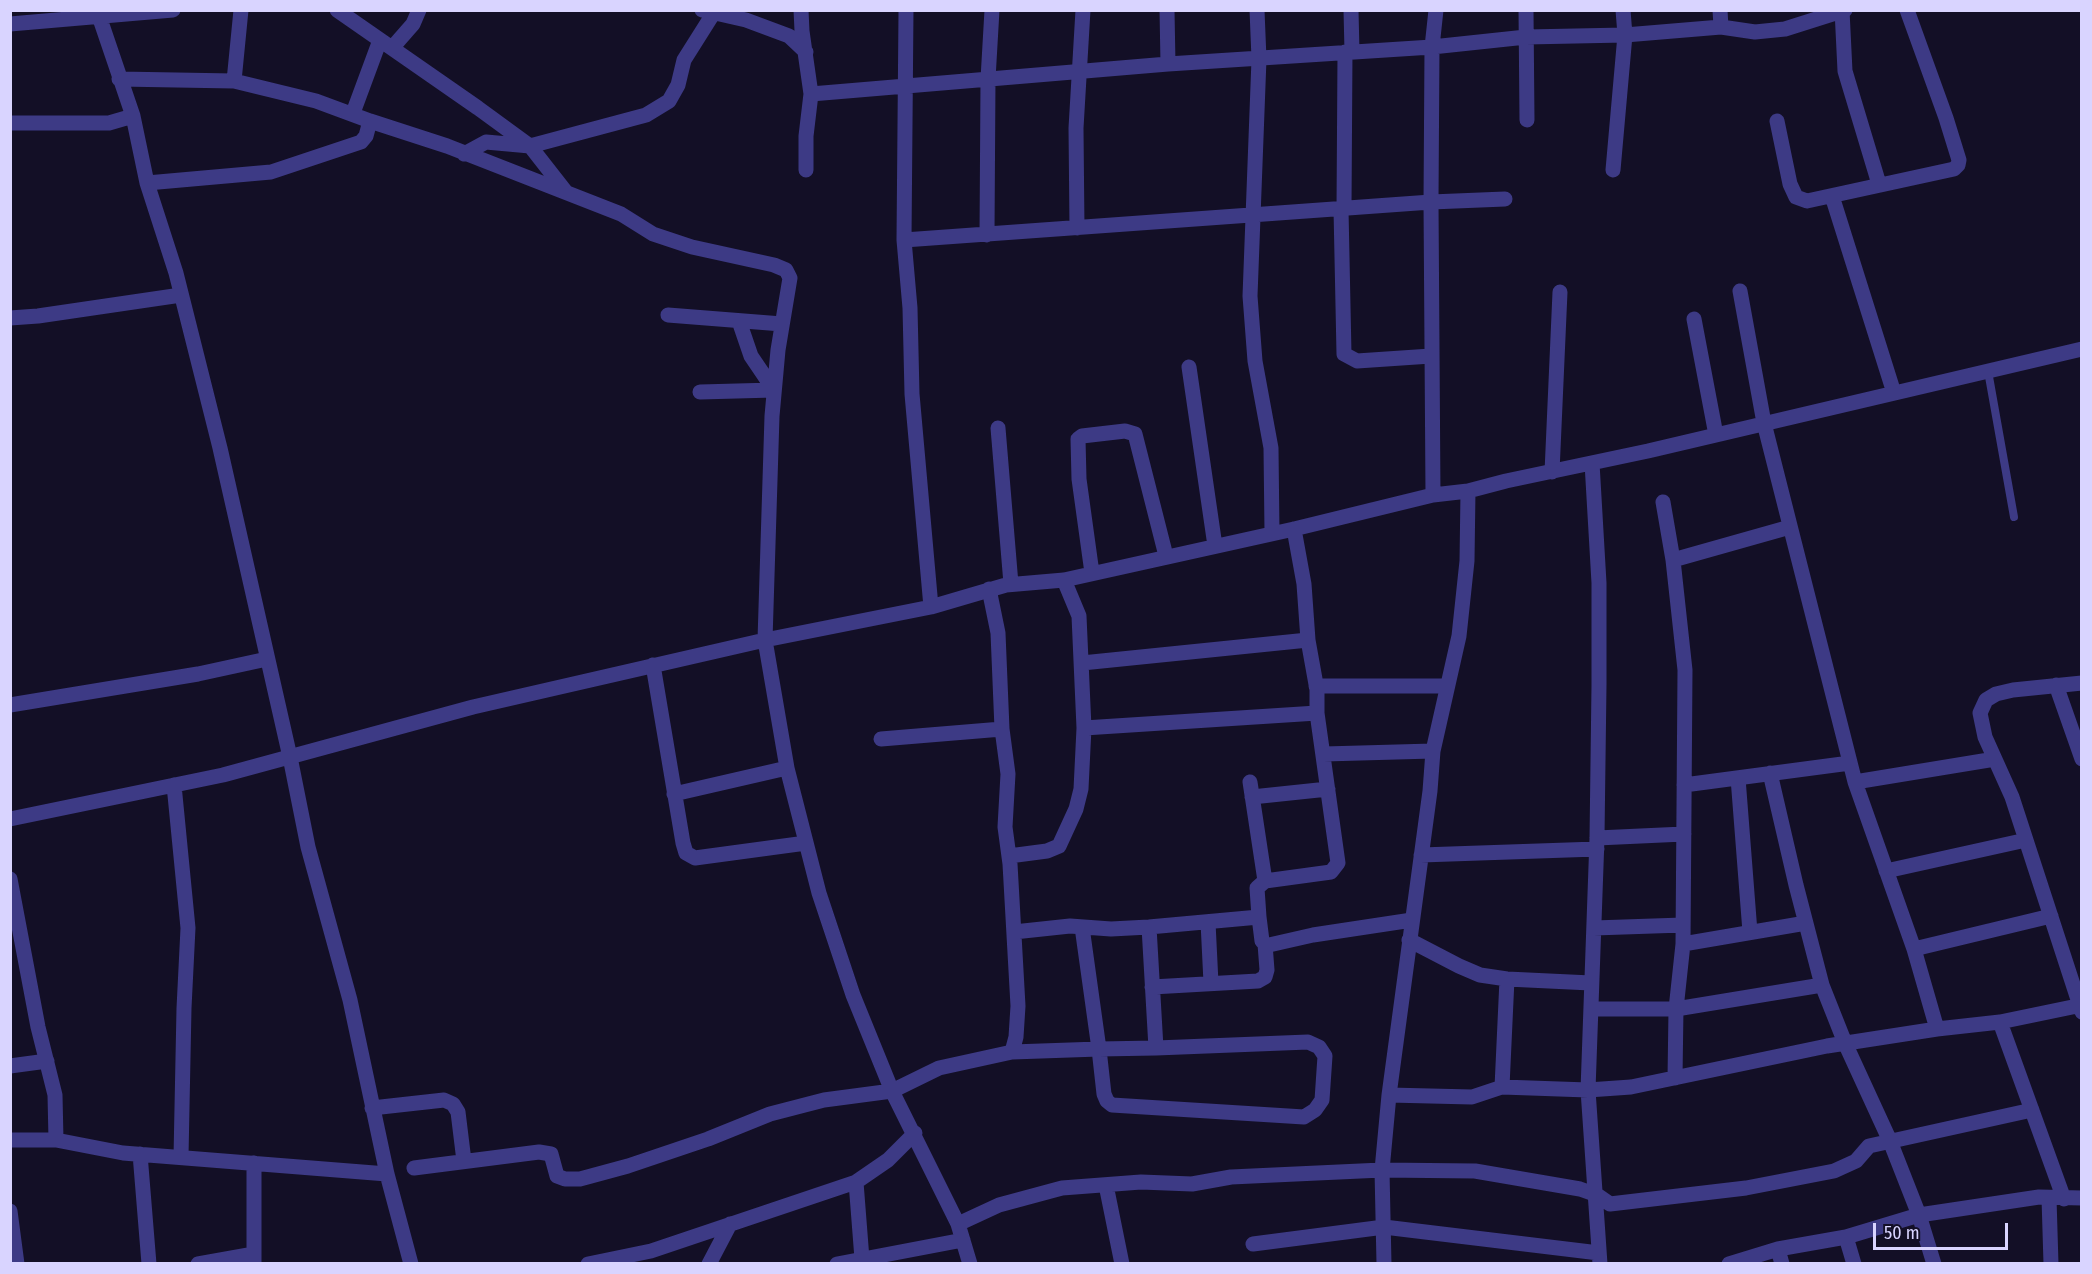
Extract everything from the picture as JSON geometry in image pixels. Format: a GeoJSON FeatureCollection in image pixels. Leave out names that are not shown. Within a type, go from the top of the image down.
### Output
{"type":"FeatureCollection","features":[{"type":"Feature","properties":{"kind":"street"},"geometry":{"type":"LineString","coordinates":[[10,24],[98,14],[173,10]]}},
{"type":"Feature","properties":{"kind":"street"},"geometry":{"type":"LineString","coordinates":[[234,81],[242,10]]}},
{"type":"Feature","properties":{"kind":"street"},"geometry":{"type":"LineString","coordinates":[[337,10],[530,146],[566,193]]}},
{"type":"Feature","properties":{"kind":"street"},"geometry":{"type":"LineString","coordinates":[[353,113],[386,44],[413,24],[419,10]]}},
{"type":"Feature","properties":{"kind":"street"},"geometry":{"type":"LineString","coordinates":[[801,10],[811,94],[806,136],[806,170]]}},
{"type":"Feature","properties":{"kind":"street"},"geometry":{"type":"LineString","coordinates":[[906,10],[904,240],[910,308],[912,394],[931,607]]}},
{"type":"Feature","properties":{"kind":"street"},"geometry":{"type":"LineString","coordinates":[[987,235],[988,79],[992,10]]}},
{"type":"Feature","properties":{"kind":"street"},"geometry":{"type":"LineString","coordinates":[[1077,228],[1076,128],[1083,10]]}},
{"type":"Feature","properties":{"kind":"street"},"geometry":{"type":"LineString","coordinates":[[1167,10],[1168,64]]}},
{"type":"Feature","properties":{"kind":"street"},"geometry":{"type":"LineString","coordinates":[[1257,10],[1259,59],[1250,296],[1255,361],[1271,448],[1272,533]]}},
{"type":"Feature","properties":{"kind":"street"},"geometry":{"type":"LineString","coordinates":[[1351,10],[1342,209],[1344,354],[1357,361],[1431,356]]}},
{"type":"Feature","properties":{"kind":"street"},"geometry":{"type":"LineString","coordinates":[[1433,495],[1431,202],[1432,46],[1436,10]]}},
{"type":"Feature","properties":{"kind":"street"},"geometry":{"type":"LineString","coordinates":[[1526,10],[1527,120]]}},
{"type":"Feature","properties":{"kind":"street"},"geometry":{"type":"LineString","coordinates":[[1613,170],[1625,35],[1623,10]]}},
{"type":"Feature","properties":{"kind":"street"},"geometry":{"type":"LineString","coordinates":[[1720,10],[1721,27]]}},
{"type":"Feature","properties":{"kind":"street"},"geometry":{"type":"LineString","coordinates":[[1777,121],[1790,184],[1796,197],[1807,201],[1954,169],[1959,160],[1907,10]]}},
{"type":"Feature","properties":{"kind":"street"},"geometry":{"type":"LineString","coordinates":[[811,94],[1526,37],[1625,35],[1721,27],[1755,32],[1785,29],[1843,11],[1845,71],[1879,184]]}},
{"type":"Feature","properties":{"kind":"street"},"geometry":{"type":"LineString","coordinates":[[464,154],[486,142],[530,146],[646,115],[669,101],[678,85],[684,60],[708,12],[746,20],[789,36],[806,52]]}},
{"type":"Feature","properties":{"kind":"street"},"geometry":{"type":"LineString","coordinates":[[98,14],[133,116],[147,183],[181,295],[220,448],[290,757],[308,847],[350,1000],[387,1174],[411,1263]]}},
{"type":"Feature","properties":{"kind":"street"},"geometry":{"type":"LineString","coordinates":[[119,79],[234,81],[316,101],[447,146],[621,214],[653,234],[692,247],[774,265],[786,270],[790,278],[774,390],[765,640],[787,768],[819,893],[853,995],[892,1091],[915,1133],[958,1224],[970,1263]]}},
{"type":"Feature","properties":{"kind":"street"},"geometry":{"type":"LineString","coordinates":[[10,123],[109,123],[133,116]]}},
{"type":"Feature","properties":{"kind":"street"},"geometry":{"type":"LineString","coordinates":[[147,183],[271,172],[361,142],[366,136],[370,121]]}},
{"type":"Feature","properties":{"kind":"street"},"geometry":{"type":"LineString","coordinates":[[1833,196],[1894,393]]}},
{"type":"Feature","properties":{"kind":"street"},"geometry":{"type":"LineString","coordinates":[[904,240],[1431,202],[1505,199]]}},
{"type":"Feature","properties":{"kind":"street"},"geometry":{"type":"LineString","coordinates":[[1740,291],[1764,423],[1855,782],[1914,949],[1937,1029]]}},
{"type":"Feature","properties":{"kind":"street"},"geometry":{"type":"LineString","coordinates":[[1552,472],[1560,292]]}},
{"type":"Feature","properties":{"kind":"street"},"geometry":{"type":"LineString","coordinates":[[10,318],[181,295]]}},
{"type":"Feature","properties":{"kind":"street"},"geometry":{"type":"LineString","coordinates":[[668,315],[782,324]]}},
{"type":"Feature","properties":{"kind":"street"},"geometry":{"type":"LineString","coordinates":[[1694,319],[1716,435]]}},
{"type":"Feature","properties":{"kind":"street"},"geometry":{"type":"LineString","coordinates":[[739,321],[751,356],[774,390]]}},
{"type":"Feature","properties":{"kind":"street"},"geometry":{"type":"LineString","coordinates":[[10,819],[223,775],[473,707],[653,665],[931,607],[1011,584],[1064,580],[1294,529],[1433,495],[1468,491],[2082,348]]}},
{"type":"Feature","properties":{"kind":"street"},"geometry":{"type":"LineString","coordinates":[[1189,367],[1215,546]]}},
{"type":"Feature","properties":{"kind":"street"},"geometry":{"type":"LineString","coordinates":[[700,392],[774,390]]}},
{"type":"Feature","properties":{"kind":"street"},"geometry":{"type":"LineString","coordinates":[[998,428],[1011,584]]}},
{"type":"Feature","properties":{"kind":"street"},"geometry":{"type":"LineString","coordinates":[[1092,573],[1079,479],[1078,439],[1082,436],[1125,431],[1135,434],[1166,556]]}},
{"type":"Feature","properties":{"kind":"street"},"geometry":{"type":"LineString","coordinates":[[1253,1244],[1384,1227],[1600,1258],[1588,1090],[1597,844],[1599,583],[1592,463]]}},
{"type":"Feature","properties":{"kind":"street"},"geometry":{"type":"LineString","coordinates":[[1384,1263],[1382,1170],[1389,1095],[1430,791],[1433,751],[1459,636],[1467,561],[1468,491]]}},
{"type":"Feature","properties":{"kind":"street"},"geometry":{"type":"LineString","coordinates":[[1663,502],[1673,560],[1685,670],[1683,944],[1676,1009],[1675,1078]]}},
{"type":"Feature","properties":{"kind":"street"},"geometry":{"type":"LineString","coordinates":[[1673,560],[1790,527]]}},
{"type":"Feature","properties":{"kind":"street"},"geometry":{"type":"LineString","coordinates":[[1152,987],[1258,981],[1265,977],[1267,970],[1265,944],[1262,940],[1257,888],[1265,881],[1331,872],[1338,863],[1308,640],[1304,584],[1294,529]]}},
{"type":"Feature","properties":{"kind":"street"},"geometry":{"type":"LineString","coordinates":[[1009,856],[1047,851],[1059,846],[1076,809],[1082,789],[1084,728],[1079,616],[1064,580]]}},
{"type":"Feature","properties":{"kind":"street"},"geometry":{"type":"LineString","coordinates":[[989,590],[998,633],[1002,729],[1008,774],[1005,827],[1009,856],[1018,1006],[1016,1037],[1012,1052]]}},
{"type":"Feature","properties":{"kind":"street"},"geometry":{"type":"LineString","coordinates":[[1082,663],[1308,640]]}},
{"type":"Feature","properties":{"kind":"street"},"geometry":{"type":"LineString","coordinates":[[10,705],[198,674],[267,659]]}},
{"type":"Feature","properties":{"kind":"street"},"geometry":{"type":"LineString","coordinates":[[653,665],[686,853],[695,858],[806,843]]}},
{"type":"Feature","properties":{"kind":"street"},"geometry":{"type":"LineString","coordinates":[[1389,1095],[1472,1097],[1502,1087],[1588,1090],[1631,1087],[1845,1043],[2000,1022],[2081,1008],[2012,797],[1985,737],[1980,713],[1986,700],[1996,694],[2013,690],[2082,683]]}},
{"type":"Feature","properties":{"kind":"street"},"geometry":{"type":"LineString","coordinates":[[2056,685],[2082,759]]}},
{"type":"Feature","properties":{"kind":"street"},"geometry":{"type":"LineString","coordinates":[[1316,686],[1448,686]]}},
{"type":"Feature","properties":{"kind":"street"},"geometry":{"type":"LineString","coordinates":[[1084,728],[1317,713]]}},
{"type":"Feature","properties":{"kind":"street"},"geometry":{"type":"LineString","coordinates":[[882,739],[1002,729]]}},
{"type":"Feature","properties":{"kind":"street"},"geometry":{"type":"LineString","coordinates":[[1324,754],[1433,751]]}},
{"type":"Feature","properties":{"kind":"street"},"geometry":{"type":"LineString","coordinates":[[1855,782],[1995,759]]}},
{"type":"Feature","properties":{"kind":"street"},"geometry":{"type":"LineString","coordinates":[[1684,785],[1850,763]]}},
{"type":"Feature","properties":{"kind":"street"},"geometry":{"type":"LineString","coordinates":[[674,794],[787,768]]}},
{"type":"Feature","properties":{"kind":"street"},"geometry":{"type":"LineString","coordinates":[[1770,773],[1822,985],[1845,1043],[1890,1141],[1919,1215],[1934,1263]]}},
{"type":"Feature","properties":{"kind":"street"},"geometry":{"type":"LineString","coordinates":[[1738,778],[1750,932]]}},
{"type":"Feature","properties":{"kind":"street"},"geometry":{"type":"LineString","coordinates":[[174,785],[188,928],[181,1157]]}},
{"type":"Feature","properties":{"kind":"street"},"geometry":{"type":"LineString","coordinates":[[1265,881],[1251,790],[1328,789]]}},
{"type":"Feature","properties":{"kind":"street"},"geometry":{"type":"LineString","coordinates":[[1421,855],[1597,844],[1684,834]]}},
{"type":"Feature","properties":{"kind":"street"},"geometry":{"type":"LineString","coordinates":[[1886,871],[2026,840]]}},
{"type":"Feature","properties":{"kind":"street"},"geometry":{"type":"LineString","coordinates":[[10,879],[38,1027],[55,1095],[56,1140]]}},
{"type":"Feature","properties":{"kind":"street"},"geometry":{"type":"LineString","coordinates":[[1914,949],[2051,916]]}},
{"type":"Feature","properties":{"kind":"street"},"geometry":{"type":"LineString","coordinates":[[1014,932],[1061,927],[1111,929],[1149,927],[1259,917]]}},
{"type":"Feature","properties":{"kind":"street"},"geometry":{"type":"LineString","coordinates":[[1265,944],[1412,921]]}},
{"type":"Feature","properties":{"kind":"street"},"geometry":{"type":"LineString","coordinates":[[1208,922],[1211,983]]}},
{"type":"Feature","properties":{"kind":"street"},"geometry":{"type":"LineString","coordinates":[[1683,944],[1806,923]]}},
{"type":"Feature","properties":{"kind":"street"},"geometry":{"type":"LineString","coordinates":[[1594,928],[1683,926]]}},
{"type":"Feature","properties":{"kind":"street"},"geometry":{"type":"LineString","coordinates":[[414,1168],[539,1152],[551,1154],[558,1176],[565,1179],[580,1179],[708,1139],[770,1114],[824,1100],[892,1091],[939,1068],[1012,1052],[1099,1049],[1156,1048],[1308,1042],[1319,1047],[1325,1056],[1322,1100],[1315,1110],[1304,1117],[1112,1105],[1104,1094],[1099,1049],[1082,927]]}},
{"type":"Feature","properties":{"kind":"street"},"geometry":{"type":"LineString","coordinates":[[1149,927],[1156,1048]]}},
{"type":"Feature","properties":{"kind":"street"},"geometry":{"type":"LineString","coordinates":[[1410,939],[1480,975],[1506,979],[1592,984]]}},
{"type":"Feature","properties":{"kind":"street"},"geometry":{"type":"LineString","coordinates":[[1502,1087],[1506,979]]}},
{"type":"Feature","properties":{"kind":"street"},"geometry":{"type":"LineString","coordinates":[[1591,1010],[1676,1009],[1822,985]]}},
{"type":"Feature","properties":{"kind":"street"},"geometry":{"type":"LineString","coordinates":[[2000,1022],[2032,1110],[2056,1198],[2051,1263]]}},
{"type":"Feature","properties":{"kind":"street"},"geometry":{"type":"LineString","coordinates":[[10,1066],[47,1061]]}},
{"type":"Feature","properties":{"kind":"street"},"geometry":{"type":"LineString","coordinates":[[372,1108],[444,1100],[453,1104],[458,1112],[464,1161]]}},
{"type":"Feature","properties":{"kind":"street"},"geometry":{"type":"LineString","coordinates":[[958,1224],[999,1204],[1062,1188],[1141,1182],[1192,1184],[1231,1177],[1382,1170],[1475,1171],[1580,1189],[1597,1195],[1610,1204],[1746,1188],[1834,1171],[1856,1161],[1869,1146],[2032,1110]]}},
{"type":"Feature","properties":{"kind":"street"},"geometry":{"type":"LineString","coordinates":[[588,1263],[651,1251],[856,1182],[888,1160],[915,1133]]}},
{"type":"Feature","properties":{"kind":"street"},"geometry":{"type":"LineString","coordinates":[[10,1140],[56,1140],[123,1153],[387,1174]]}},
{"type":"Feature","properties":{"kind":"street"},"geometry":{"type":"LineString","coordinates":[[141,1154],[149,1263]]}},
{"type":"Feature","properties":{"kind":"street"},"geometry":{"type":"LineString","coordinates":[[198,1263],[254,1259],[254,1163]]}},
{"type":"Feature","properties":{"kind":"street"},"geometry":{"type":"LineString","coordinates":[[856,1182],[862,1259]]}},
{"type":"Feature","properties":{"kind":"street"},"geometry":{"type":"LineString","coordinates":[[1106,1185],[1122,1263]]}},
{"type":"Feature","properties":{"kind":"street"},"geometry":{"type":"LineString","coordinates":[[1729,1263],[1780,1256],[1919,1215],[2040,1197],[2082,1198]]}},
{"type":"Feature","properties":{"kind":"street"},"geometry":{"type":"LineString","coordinates":[[10,1211],[17,1263]]}},
{"type":"Feature","properties":{"kind":"street"},"geometry":{"type":"LineString","coordinates":[[709,1263],[730,1224]]}},
{"type":"Feature","properties":{"kind":"street"},"geometry":{"type":"LineString","coordinates":[[1846,1237],[1854,1263]]}},
{"type":"Feature","properties":{"kind":"street"},"geometry":{"type":"LineString","coordinates":[[837,1263],[963,1240]]}},
{"type":"Feature","properties":{"kind":"lane"},"geometry":{"type":"LineString","coordinates":[[1988,371],[2014,517]]}}]}
